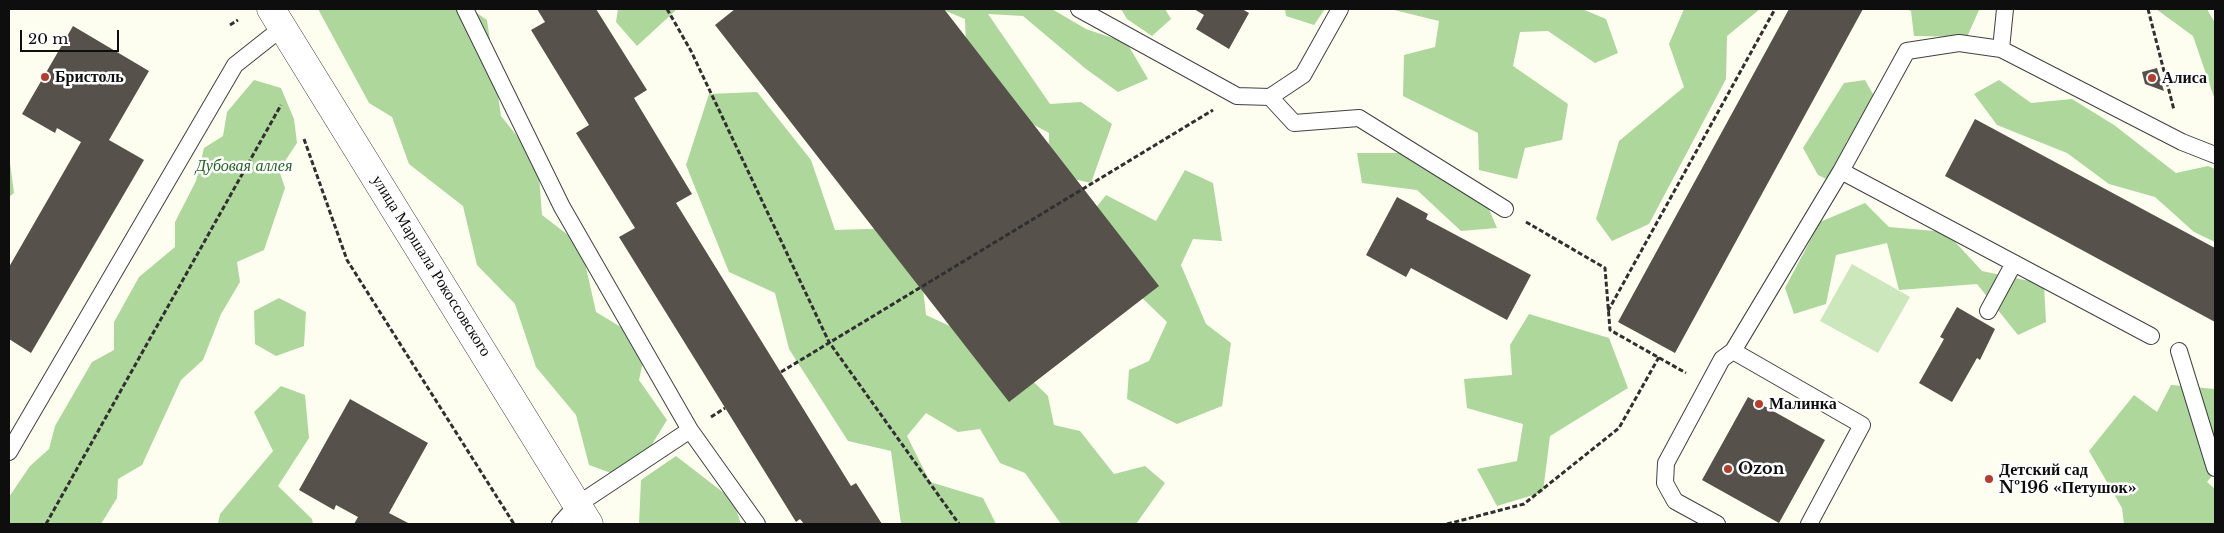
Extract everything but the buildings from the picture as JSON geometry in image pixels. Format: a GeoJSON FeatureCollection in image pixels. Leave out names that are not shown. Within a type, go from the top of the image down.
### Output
{"type":"FeatureCollection","features":[{"type":"Feature","properties":{"kind":"street","name":"улица Маршала Рокоссовского"},"geometry":{"type":"LineString","coordinates":[[277,18],[447,291],[575,518]]}},
{"type":"Feature","properties":{"kind":"lane"},"geometry":{"type":"LineString","coordinates":[[465,9],[562,208],[690,430],[757,524]]}},
{"type":"Feature","properties":{"kind":"lane"},"geometry":{"type":"LineString","coordinates":[[1079,9],[1237,96],[1270,97],[1303,75],[1340,9]]}},
{"type":"Feature","properties":{"kind":"lane"},"geometry":{"type":"LineString","coordinates":[[2000,49],[2005,9]]}},
{"type":"Feature","properties":{"kind":"lane"},"geometry":{"type":"LineString","coordinates":[[10,450],[235,65],[277,18]]}},
{"type":"Feature","properties":{"kind":"lane"},"geometry":{"type":"LineString","coordinates":[[1717,524],[1675,502],[1665,483],[1666,463],[1722,359],[1734,351],[1841,171],[1907,51],[1959,42],[2000,49],[2182,142],[2215,155]]}},
{"type":"Feature","properties":{"kind":"lane"},"geometry":{"type":"LineString","coordinates":[[1270,97],[1294,123],[1360,118],[1505,209]]}},
{"type":"Feature","properties":{"kind":"lane"},"geometry":{"type":"LineString","coordinates":[[1841,171],[2151,336]]}},
{"type":"Feature","properties":{"kind":"lane"},"geometry":{"type":"LineString","coordinates":[[1988,310],[2014,263]]}},
{"type":"Feature","properties":{"kind":"lane"},"geometry":{"type":"LineString","coordinates":[[1734,351],[1862,425],[1809,524]]}},
{"type":"Feature","properties":{"kind":"lane"},"geometry":{"type":"LineString","coordinates":[[2179,351],[2215,468]]}},
{"type":"Feature","properties":{"kind":"lane"},"geometry":{"type":"LineString","coordinates":[[575,518],[690,430]]}},
{"type":"Feature","properties":{"kind":"path"},"geometry":{"type":"LineString","coordinates":[[667,9],[691,51],[829,342],[959,524]]}},
{"type":"Feature","properties":{"kind":"path"},"geometry":{"type":"LineString","coordinates":[[1608,311],[1774,9]]}},
{"type":"Feature","properties":{"kind":"path"},"geometry":{"type":"LineString","coordinates":[[2148,9],[2182,142]]}},
{"type":"Feature","properties":{"kind":"path"},"geometry":{"type":"LineString","coordinates":[[230,25],[238,20]]}},
{"type":"Feature","properties":{"kind":"path"},"geometry":{"type":"LineString","coordinates":[[781,372],[1237,96]]}},
{"type":"Feature","properties":{"kind":"path"},"geometry":{"type":"LineString","coordinates":[[46,524],[281,105]]}},
{"type":"Feature","properties":{"kind":"path"},"geometry":{"type":"LineString","coordinates":[[304,139],[347,260],[514,524]]}},
{"type":"Feature","properties":{"kind":"path"},"geometry":{"type":"LineString","coordinates":[[1505,209],[1605,268],[1610,330],[1708,386]]}},
{"type":"Feature","properties":{"kind":"path"},"geometry":{"type":"LineString","coordinates":[[1447,524],[1524,504],[1619,428],[1659,358]]}},
{"type":"Feature","properties":{"kind":"green space"},"geometry":{"type":"Polygon","coordinates":[[[318,9],[471,9],[487,20],[501,116],[538,162],[542,215],[581,245],[596,312],[647,343],[639,380],[667,420],[630,480],[589,465],[576,415],[536,367],[515,304],[477,265],[463,206],[409,164],[392,117],[369,103],[318,9]]]}},
{"type":"Feature","properties":{"kind":"green space"},"geometry":{"type":"Polygon","coordinates":[[[618,9],[675,9],[675,11],[637,46],[616,22],[618,9]]]}},
{"type":"Feature","properties":{"kind":"green space"},"geometry":{"type":"Polygon","coordinates":[[[941,9],[1052,9],[1086,29],[1127,43],[1148,79],[1118,92],[1086,69],[1023,16],[988,14],[1050,104],[1081,102],[1112,124],[1091,183],[1048,173],[1049,133],[1001,107],[967,73],[965,19],[941,9]]]}},
{"type":"Feature","properties":{"kind":"green space"},"geometry":{"type":"Polygon","coordinates":[[[1121,9],[1165,9],[1171,19],[1152,36],[1127,19],[1121,9]]]}},
{"type":"Feature","properties":{"kind":"green space"},"geometry":{"type":"Polygon","coordinates":[[[1285,9],[1325,9],[1314,25],[1286,16],[1285,9]]]}},
{"type":"Feature","properties":{"kind":"green space"},"geometry":{"type":"Polygon","coordinates":[[[1390,9],[1582,9],[1606,19],[1618,53],[1595,63],[1548,31],[1520,32],[1513,66],[1568,104],[1562,140],[1525,148],[1517,179],[1479,170],[1478,133],[1403,96],[1404,55],[1435,47],[1439,21],[1390,9]]]}},
{"type":"Feature","properties":{"kind":"green space"},"geometry":{"type":"Polygon","coordinates":[[[1684,9],[1760,9],[1727,36],[1726,79],[1649,224],[1612,241],[1596,219],[1619,141],[1684,87],[1669,44],[1684,9]]]}},
{"type":"Feature","properties":{"kind":"green space"},"geometry":{"type":"Polygon","coordinates":[[[1906,9],[1979,10],[1967,37],[1914,36],[1911,11],[1906,9]]]}},
{"type":"Feature","properties":{"kind":"green space"},"geometry":{"type":"Polygon","coordinates":[[[2156,9],[2207,9],[2215,23],[2215,100],[2193,36],[2156,9]]]}},
{"type":"Feature","properties":{"kind":"green space","name":"Дубовая аллея"},"geometry":{"type":"Polygon","coordinates":[[[254,80],[281,88],[294,119],[297,143],[279,170],[285,188],[264,250],[237,262],[240,282],[221,314],[203,360],[181,380],[142,465],[118,479],[117,498],[101,524],[9,524],[9,497],[30,466],[49,449],[55,426],[92,362],[114,350],[114,322],[139,277],[175,247],[175,222],[196,181],[204,148],[223,136],[227,112],[254,80]]]}},
{"type":"Feature","properties":{"kind":"green space"},"geometry":{"type":"Polygon","coordinates":[[[1865,80],[1881,108],[1846,142],[1851,163],[1840,186],[1818,175],[1803,148],[1844,83],[1865,80]]]}},
{"type":"Feature","properties":{"kind":"green space"},"geometry":{"type":"Polygon","coordinates":[[[1999,80],[2031,103],[2072,99],[2114,125],[2176,173],[2208,166],[2215,169],[2215,242],[2194,232],[2155,197],[2109,184],[2067,153],[1997,125],[1974,94],[1999,80]]]}},
{"type":"Feature","properties":{"kind":"green space"},"geometry":{"type":"Polygon","coordinates":[[[757,92],[811,160],[835,230],[900,228],[918,243],[926,315],[1001,350],[1048,396],[1054,425],[1080,431],[1114,474],[1145,466],[1165,483],[1136,524],[1061,524],[1025,473],[1000,463],[980,429],[958,432],[926,413],[907,436],[930,482],[983,498],[996,524],[901,524],[891,451],[848,441],[789,349],[775,293],[729,272],[686,165],[709,94],[757,92]]]}},
{"type":"Feature","properties":{"kind":"green space"},"geometry":{"type":"Polygon","coordinates":[[[1357,153],[1406,153],[1482,193],[1497,228],[1461,231],[1417,190],[1362,183],[1357,153]]]}},
{"type":"Feature","properties":{"kind":"green space"},"geometry":{"type":"Polygon","coordinates":[[[9,156],[14,193],[9,197],[9,156]]]}},
{"type":"Feature","properties":{"kind":"green space"},"geometry":{"type":"Polygon","coordinates":[[[1185,170],[1213,183],[1222,241],[1193,239],[1181,265],[1206,324],[1231,343],[1222,406],[1177,424],[1127,399],[1129,370],[1149,361],[1167,322],[1134,290],[1091,214],[1106,195],[1156,221],[1185,170]]]}},
{"type":"Feature","properties":{"kind":"green space"},"geometry":{"type":"Polygon","coordinates":[[[1865,203],[1889,227],[1946,232],[1982,271],[2044,284],[2046,322],[2018,335],[1977,284],[1899,290],[1887,243],[1836,255],[1826,304],[1794,314],[1785,288],[1820,222],[1865,203]]]}},
{"type":"Feature","properties":{"kind":"green space"},"geometry":{"type":"Polygon","coordinates":[[[1852,264],[1910,297],[1878,353],[1820,321],[1852,264]]]}},
{"type":"Feature","properties":{"kind":"green space"},"geometry":{"type":"Polygon","coordinates":[[[279,298],[306,312],[304,346],[276,356],[255,344],[254,311],[279,298]]]}},
{"type":"Feature","properties":{"kind":"green space"},"geometry":{"type":"Polygon","coordinates":[[[1529,314],[1609,338],[1628,388],[1550,436],[1543,492],[1497,506],[1477,469],[1517,461],[1523,424],[1467,408],[1464,379],[1512,375],[1510,345],[1529,314]]]}},
{"type":"Feature","properties":{"kind":"green space"},"geometry":{"type":"Polygon","coordinates":[[[2171,385],[2215,389],[2215,472],[2207,482],[2215,489],[2215,524],[2124,524],[2122,508],[2089,451],[2134,395],[2157,412],[2171,385]]]}},
{"type":"Feature","properties":{"kind":"green space"},"geometry":{"type":"Polygon","coordinates":[[[281,386],[305,395],[309,438],[278,486],[312,519],[313,524],[218,524],[220,514],[273,451],[254,412],[281,386]]]}},
{"type":"Feature","properties":{"kind":"green space"},"geometry":{"type":"Polygon","coordinates":[[[676,456],[733,500],[741,524],[639,524],[641,480],[676,456]]]}},
{"type":"Feature","properties":{"kind":"place","name":"Бристоль"},"geometry":{"type":"Point","coordinates":[45,77]}},
{"type":"Feature","properties":{"kind":"place","name":"Алиса"},"geometry":{"type":"Point","coordinates":[2152,78]}},
{"type":"Feature","properties":{"kind":"place","name":"Малинка"},"geometry":{"type":"Point","coordinates":[1759,404]}},
{"type":"Feature","properties":{"kind":"place","name":"Ozon"},"geometry":{"type":"Point","coordinates":[1728,469]}},
{"type":"Feature","properties":{"kind":"place","name":"Детский сад №196 «Петушок»"},"geometry":{"type":"Point","coordinates":[1989,479]}}]}
